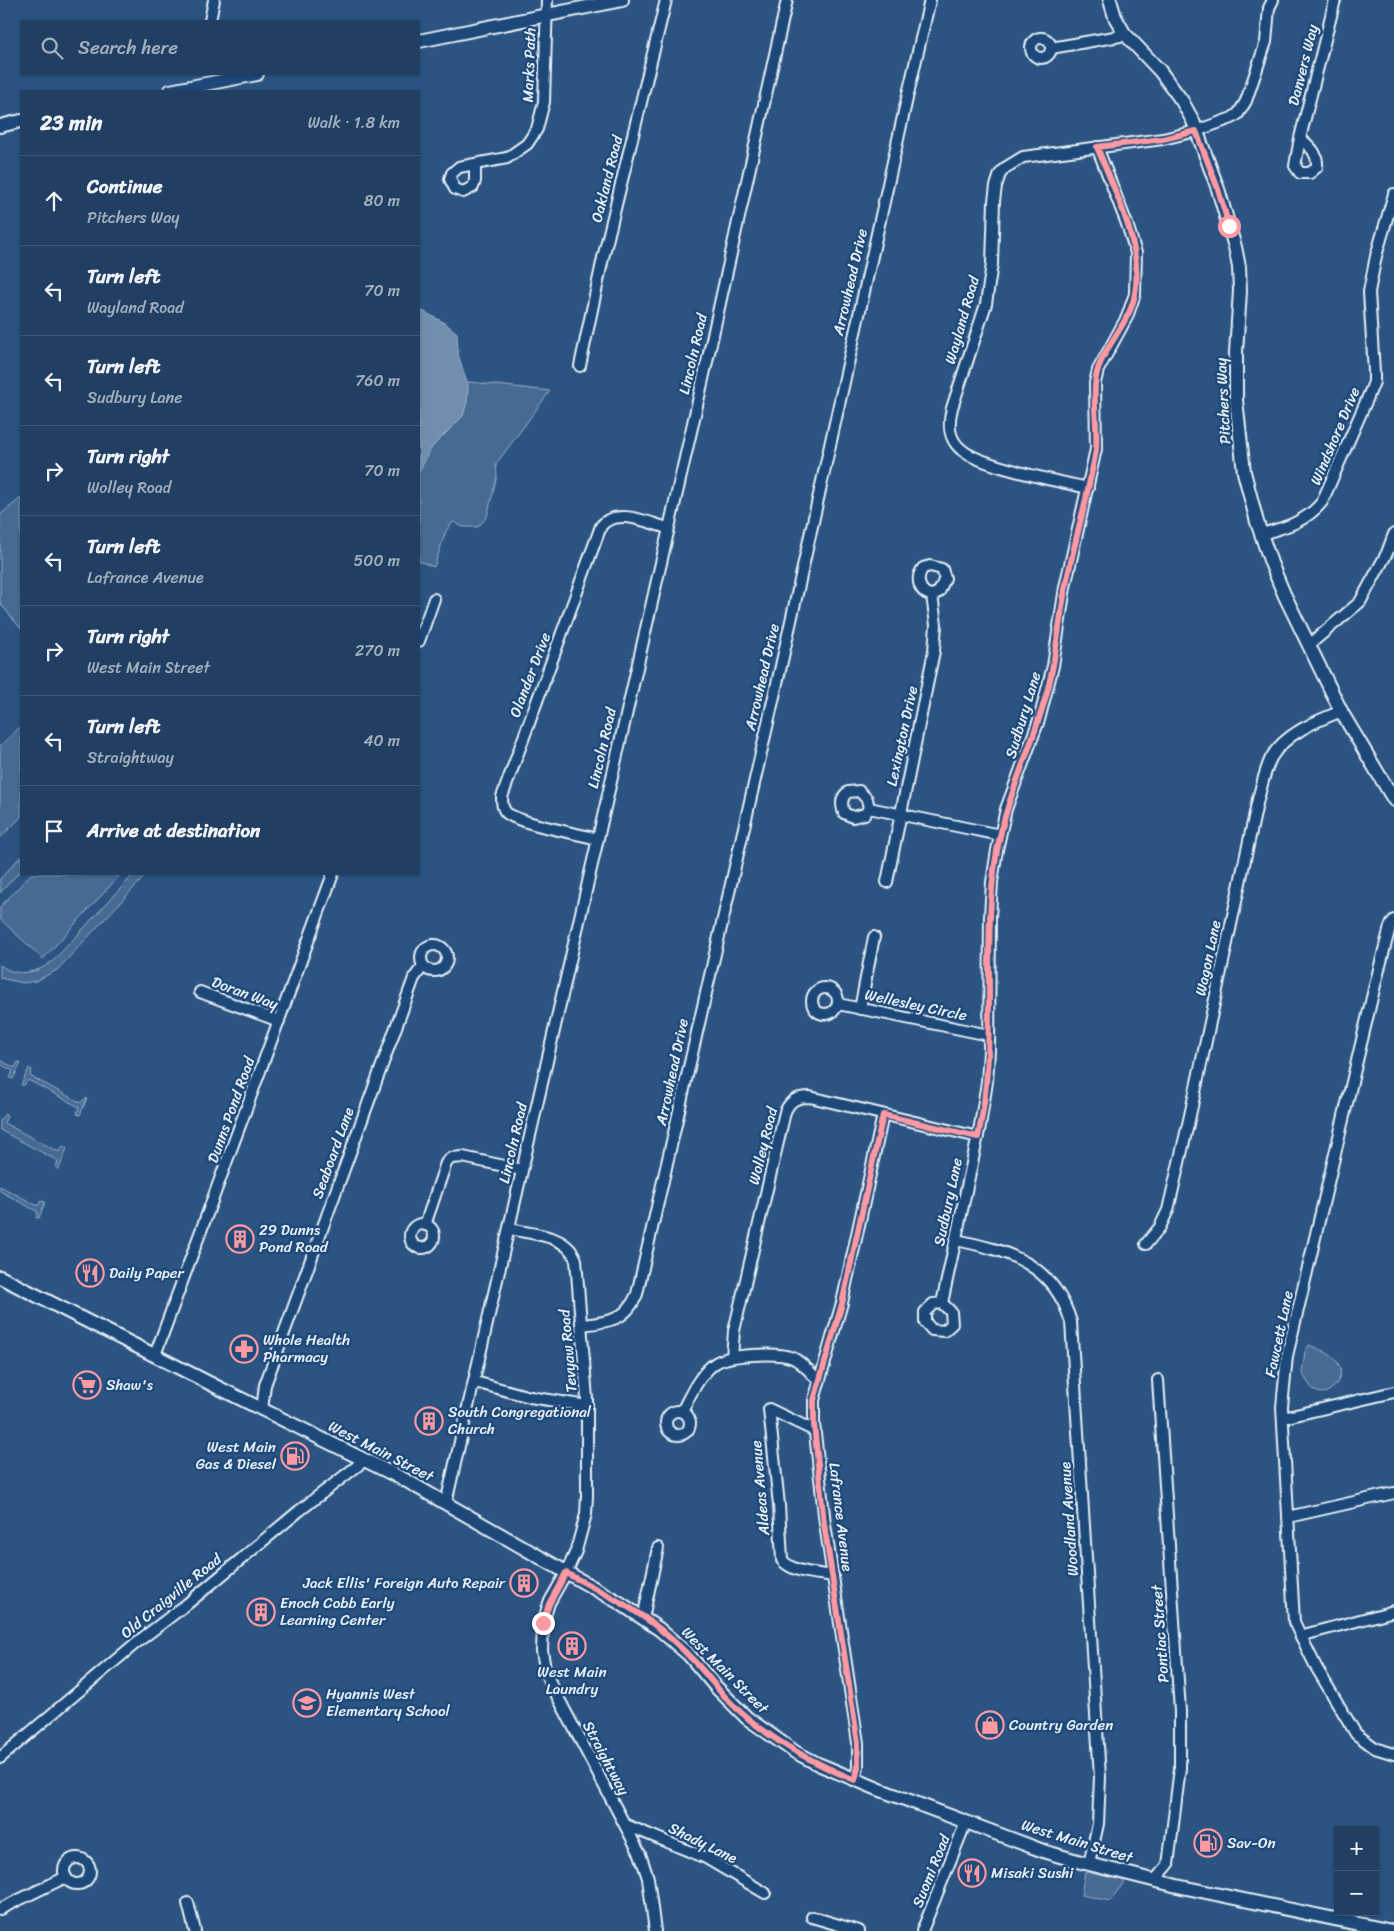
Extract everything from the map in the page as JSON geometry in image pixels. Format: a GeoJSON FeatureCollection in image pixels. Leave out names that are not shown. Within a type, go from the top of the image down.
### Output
{"type":"FeatureCollection","features":[{"type":"Feature","properties":{"kind":"main road"},"geometry":{"type":"LineString","coordinates":[[420,41],[622,0]]}},
{"type":"Feature","properties":{"kind":"main road","name":"Pitchers Way"},"geometry":{"type":"LineString","coordinates":[[1110,0],[1115,16],[1126,35],[1166,79],[1182,101],[1196,131],[1222,200],[1235,247],[1238,266],[1240,300],[1236,391],[1238,433],[1247,482],[1261,534],[1278,580],[1309,645],[1342,711],[1394,800]]}},
{"type":"Feature","properties":{"kind":"main road"},"geometry":{"type":"LineString","coordinates":[[173,90],[206,79],[247,75]]}},
{"type":"Feature","properties":{"kind":"main road"},"geometry":{"type":"LineString","coordinates":[[0,126],[20,121]]}},
{"type":"Feature","properties":{"kind":"main road","name":"West Main Street"},"geometry":{"type":"LineString","coordinates":[[0,1277],[365,1460],[446,1503],[643,1618],[659,1628],[689,1655],[716,1687],[754,1723],[804,1757],[855,1780],[1056,1855],[1155,1880],[1392,1931]]}},
{"type":"Feature","properties":{"kind":"street"},"geometry":{"type":"LineString","coordinates":[[210,20],[214,0]]}},
{"type":"Feature","properties":{"kind":"street","name":"Marks Path"},"geometry":{"type":"LineString","coordinates":[[475,165],[514,154],[527,144],[536,129],[544,102],[547,0]]}},
{"type":"Feature","properties":{"kind":"street","name":"Oakland Road"},"geometry":{"type":"LineString","coordinates":[[580,366],[603,258],[666,0]]}},
{"type":"Feature","properties":{"kind":"street","name":"Lincoln Road"},"geometry":{"type":"LineString","coordinates":[[446,1503],[705,370],[787,0]]}},
{"type":"Feature","properties":{"kind":"street","name":"Arrowhead Drive"},"geometry":{"type":"LineString","coordinates":[[582,1325],[611,1320],[623,1315],[632,1306],[639,1285],[781,666],[930,0]]}},
{"type":"Feature","properties":{"kind":"street"},"geometry":{"type":"LineString","coordinates":[[1196,131],[1232,118],[1242,109],[1266,42],[1270,8],[1273,0]]}},
{"type":"Feature","properties":{"kind":"street","name":"Danvers Way"},"geometry":{"type":"LineString","coordinates":[[1300,138],[1335,0]]}},
{"type":"Feature","properties":{"kind":"street"},"geometry":{"type":"LineString","coordinates":[[1051,48],[1126,35]]}},
{"type":"Feature","properties":{"kind":"street","name":"Wayland Road"},"geometry":{"type":"LineString","coordinates":[[1088,488],[990,464],[967,454],[954,441],[949,429],[957,390],[986,304],[992,264],[996,186],[1000,174],[1012,162],[1023,157],[1163,139],[1196,131]]}},
{"type":"Feature","properties":{"kind":"street","name":"Sudbury Lane"},"geometry":{"type":"LineString","coordinates":[[942,1304],[978,1137],[987,1082],[992,882],[1000,835],[1006,809],[1033,740],[1046,698],[1065,587],[1096,449],[1095,383],[1098,370],[1130,310],[1134,294],[1136,253],[1097,147]]}},
{"type":"Feature","properties":{"kind":"street","name":"Windshore Drive"},"geometry":{"type":"LineString","coordinates":[[1261,534],[1279,529],[1304,518],[1315,511],[1322,502],[1372,388],[1374,372],[1369,292],[1376,256],[1394,194]]}},
{"type":"Feature","properties":{"kind":"street","name":"Olander Drive"},"geometry":{"type":"LineString","coordinates":[[597,838],[527,822],[509,815],[502,806],[502,797],[601,526],[607,520],[618,517],[668,528]]}},
{"type":"Feature","properties":{"kind":"street"},"geometry":{"type":"LineString","coordinates":[[1309,645],[1360,602],[1387,553],[1394,534]]}},
{"type":"Feature","properties":{"kind":"street","name":"Lexington Drive"},"geometry":{"type":"LineString","coordinates":[[887,882],[934,651],[936,625],[932,595]]}},
{"type":"Feature","properties":{"kind":"street"},"geometry":{"type":"LineString","coordinates":[[420,638],[434,599]]}},
{"type":"Feature","properties":{"kind":"street","name":"Wagon Lane"},"geometry":{"type":"LineString","coordinates":[[1146,1244],[1160,1227],[1168,1210],[1258,799],[1267,767],[1277,750],[1291,738],[1323,718],[1342,711]]}},
{"type":"Feature","properties":{"kind":"street"},"geometry":{"type":"LineString","coordinates":[[869,808],[1000,835]]}},
{"type":"Feature","properties":{"kind":"street","name":"Dunns Pond Road"},"geometry":{"type":"LineString","coordinates":[[155,1355],[333,875]]}},
{"type":"Feature","properties":{"kind":"street","name":"Fawcett Lane"},"geometry":{"type":"LineString","coordinates":[[1394,920],[1390,927],[1375,985],[1287,1356],[1284,1375],[1283,1418],[1293,1616],[1300,1636],[1321,1676],[1356,1734],[1367,1744],[1394,1754]]}},
{"type":"Feature","properties":{"kind":"street"},"geometry":{"type":"LineString","coordinates":[[860,1009],[874,937]]}},
{"type":"Feature","properties":{"kind":"street","name":"Seaboard Lane"},"geometry":{"type":"LineString","coordinates":[[262,1410],[265,1385],[298,1292],[411,985],[417,971],[423,966]]}},
{"type":"Feature","properties":{"kind":"street","name":"Doran Way"},"geometry":{"type":"LineString","coordinates":[[200,992],[279,1021]]}},
{"type":"Feature","properties":{"kind":"street","name":"Wellesley Circle"},"geometry":{"type":"LineString","coordinates":[[838,1004],[989,1036]]}},
{"type":"Feature","properties":{"kind":"street","name":"Wolley Road"},"geometry":{"type":"LineString","coordinates":[[732,1357],[734,1331],[785,1112],[789,1103],[798,1098],[810,1097],[978,1137]]}},
{"type":"Feature","properties":{"kind":"street","name":"Lafrance Avenue"},"geometry":{"type":"LineString","coordinates":[[855,1780],[858,1767],[858,1743],[824,1524],[814,1400],[842,1304],[883,1115]]}},
{"type":"Feature","properties":{"kind":"street"},"geometry":{"type":"LineString","coordinates":[[424,1225],[446,1162],[451,1158],[462,1157],[522,1170]]}},
{"type":"Feature","properties":{"kind":"street","name":"Tevyaw Road"},"geometry":{"type":"LineString","coordinates":[[509,1229],[549,1237],[562,1242],[571,1250],[576,1260],[577,1294],[582,1325],[587,1406],[586,1514],[576,1551],[566,1573]]}},
{"type":"Feature","properties":{"kind":"street","name":"Woodland Avenue"},"geometry":{"type":"LineString","coordinates":[[956,1240],[1002,1251],[1034,1267],[1053,1284],[1062,1298],[1071,1322],[1100,1777],[1098,1824],[1088,1864]]}},
{"type":"Feature","properties":{"kind":"street"},"geometry":{"type":"LineString","coordinates":[[682,1411],[708,1369],[719,1361],[732,1357],[777,1355],[791,1358],[798,1361],[819,1381]]}},
{"type":"Feature","properties":{"kind":"street","name":"Pontiac Street"},"geometry":{"type":"LineString","coordinates":[[1155,1880],[1168,1865],[1180,1762],[1180,1712],[1158,1380]]}},
{"type":"Feature","properties":{"kind":"street"},"geometry":{"type":"LineString","coordinates":[[475,1382],[530,1397],[587,1406]]}},
{"type":"Feature","properties":{"kind":"street"},"geometry":{"type":"LineString","coordinates":[[1283,1418],[1394,1392]]}},
{"type":"Feature","properties":{"kind":"street","name":"Aldeas Avenue"},"geometry":{"type":"LineString","coordinates":[[815,1431],[769,1409],[779,1505],[782,1560],[795,1568],[833,1576]]}},
{"type":"Feature","properties":{"kind":"street","name":"Old Craigville Road"},"geometry":{"type":"LineString","coordinates":[[0,1758],[136,1643],[365,1460]]}},
{"type":"Feature","properties":{"kind":"street"},"geometry":{"type":"LineString","coordinates":[[1288,1517],[1394,1494]]}},
{"type":"Feature","properties":{"kind":"street"},"geometry":{"type":"LineString","coordinates":[[643,1618],[658,1548]]}},
{"type":"Feature","properties":{"kind":"street","name":"Straightway"},"geometry":{"type":"LineString","coordinates":[[566,1573],[557,1587],[546,1613],[542,1644],[544,1666],[567,1716],[636,1843],[646,1869],[655,1931]]}},
{"type":"Feature","properties":{"kind":"street"},"geometry":{"type":"LineString","coordinates":[[1300,1636],[1394,1611]]}},
{"type":"Feature","properties":{"kind":"street","name":"Suomi Road"},"geometry":{"type":"LineString","coordinates":[[922,1931],[966,1822]]}},
{"type":"Feature","properties":{"kind":"street","name":"Shady Lane"},"geometry":{"type":"LineString","coordinates":[[626,1825],[706,1858],[765,1893]]}},
{"type":"Feature","properties":{"kind":"street"},"geometry":{"type":"LineString","coordinates":[[0,1909],[66,1877]]}},
{"type":"Feature","properties":{"kind":"street"},"geometry":{"type":"LineString","coordinates":[[188,1903],[195,1931]]}},
{"type":"Feature","properties":{"kind":"street"},"geometry":{"type":"LineString","coordinates":[[812,1917],[859,1931]]}},
{"type":"Feature","properties":{"kind":"shaded area"},"geometry":{"type":"Polygon","coordinates":[[[420,310],[445,323],[457,333],[458,354],[468,386],[467,402],[463,416],[432,447],[420,470],[420,310]]]}},
{"type":"Feature","properties":{"kind":"shaded area"},"geometry":{"type":"Polygon","coordinates":[[[420,341],[443,379],[550,391],[496,464],[497,476],[487,517],[478,527],[463,527],[453,522],[446,531],[434,567],[420,561],[420,341]]]}},
{"type":"Feature","properties":{"kind":"shaded area"},"geometry":{"type":"Polygon","coordinates":[[[20,499],[20,628],[0,603],[0,515],[20,499]]]}},
{"type":"Feature","properties":{"kind":"shaded area"},"geometry":{"type":"Polygon","coordinates":[[[20,727],[20,818],[0,838],[0,746],[20,727]]]}},
{"type":"Feature","properties":{"kind":"shaded area"},"geometry":{"type":"Polygon","coordinates":[[[20,857],[20,871],[0,893],[0,879],[20,857]]]}},
{"type":"Feature","properties":{"kind":"shaded area"},"geometry":{"type":"Polygon","coordinates":[[[30,875],[120,875],[43,959],[0,919],[0,907],[30,875]]]}},
{"type":"Feature","properties":{"kind":"shaded area"},"geometry":{"type":"Polygon","coordinates":[[[133,875],[146,875],[57,970],[36,981],[23,983],[0,978],[0,965],[14,972],[21,973],[36,970],[55,959],[133,875]]]}},
{"type":"Feature","properties":{"kind":"shaded area"},"geometry":{"type":"Polygon","coordinates":[[[0,1060],[15,1068],[18,1062],[21,1063],[13,1079],[10,1078],[13,1071],[0,1064],[0,1060]]]}},
{"type":"Feature","properties":{"kind":"shaded area"},"geometry":{"type":"Polygon","coordinates":[[[29,1068],[32,1070],[30,1076],[81,1103],[87,1098],[80,1115],[77,1114],[79,1107],[28,1080],[24,1085],[21,1085],[29,1068]]]}},
{"type":"Feature","properties":{"kind":"shaded area"},"geometry":{"type":"Polygon","coordinates":[[[5,1114],[7,1116],[4,1123],[59,1152],[63,1146],[67,1148],[59,1169],[56,1168],[58,1161],[0,1130],[0,1121],[5,1114]]]}},
{"type":"Feature","properties":{"kind":"shaded area"},"geometry":{"type":"Polygon","coordinates":[[[0,1186],[38,1206],[41,1201],[45,1202],[39,1218],[36,1218],[38,1212],[0,1191],[0,1186]]]}},
{"type":"Feature","properties":{"kind":"shaded area"},"geometry":{"type":"Polygon","coordinates":[[[1309,1345],[1330,1355],[1337,1361],[1341,1370],[1338,1382],[1325,1393],[1319,1393],[1314,1390],[1302,1373],[1305,1352],[1309,1345]]]}},
{"type":"Feature","properties":{"kind":"shaded area"},"geometry":{"type":"Polygon","coordinates":[[[1085,1872],[1124,1880],[1124,1882],[1110,1901],[1081,1895],[1085,1872]]]}},
{"type":"Feature","properties":{"kind":"place","name":"29 Dunns Pond Road"},"geometry":{"type":"Point","coordinates":[240,1239]}},
{"type":"Feature","properties":{"kind":"place","name":"Daily Paper"},"geometry":{"type":"Point","coordinates":[90,1273]}},
{"type":"Feature","properties":{"kind":"place","name":"Whole Health Pharmacy"},"geometry":{"type":"Point","coordinates":[244,1349]}},
{"type":"Feature","properties":{"kind":"place","name":"Shaw's"},"geometry":{"type":"Point","coordinates":[87,1385]}},
{"type":"Feature","properties":{"kind":"place","name":"South Congregational Church"},"geometry":{"type":"Point","coordinates":[429,1421]}},
{"type":"Feature","properties":{"kind":"place","name":"West Main Gas & Diesel"},"geometry":{"type":"Point","coordinates":[295,1456]}},
{"type":"Feature","properties":{"kind":"place","name":"Jack Ellis' Foreign Auto Repair"},"geometry":{"type":"Point","coordinates":[524,1583]}},
{"type":"Feature","properties":{"kind":"place","name":"Enoch Cobb Early Learning Center"},"geometry":{"type":"Point","coordinates":[261,1612]}},
{"type":"Feature","properties":{"kind":"place","name":"West Main Laundry"},"geometry":{"type":"Point","coordinates":[572,1646]}},
{"type":"Feature","properties":{"kind":"place","name":"Hyannis West Elementary School"},"geometry":{"type":"Point","coordinates":[307,1703]}},
{"type":"Feature","properties":{"kind":"place","name":"Country Garden"},"geometry":{"type":"Point","coordinates":[990,1725]}},
{"type":"Feature","properties":{"kind":"place","name":"Sav-On"},"geometry":{"type":"Point","coordinates":[1208,1843]}},
{"type":"Feature","properties":{"kind":"place","name":"Misaki Sushi"},"geometry":{"type":"Point","coordinates":[972,1873]}},
{"type":"Feature","properties":{"kind":"route"},"geometry":{"type":"LineString","coordinates":[[543,1623],[549,1604],[566,1573],[630,1609],[659,1628],[689,1655],[730,1702],[747,1718],[770,1735],[804,1757],[855,1780],[859,1752],[824,1524],[814,1424],[814,1400],[842,1304],[883,1115],[978,1137],[989,1068],[990,917],[992,882],[997,850],[1006,809],[1033,740],[1044,706],[1053,666],[1065,587],[1096,449],[1095,383],[1098,370],[1127,317],[1134,294],[1136,253],[1127,224],[1097,147],[1163,139],[1196,131],[1222,200],[1229,226]]}}]}
